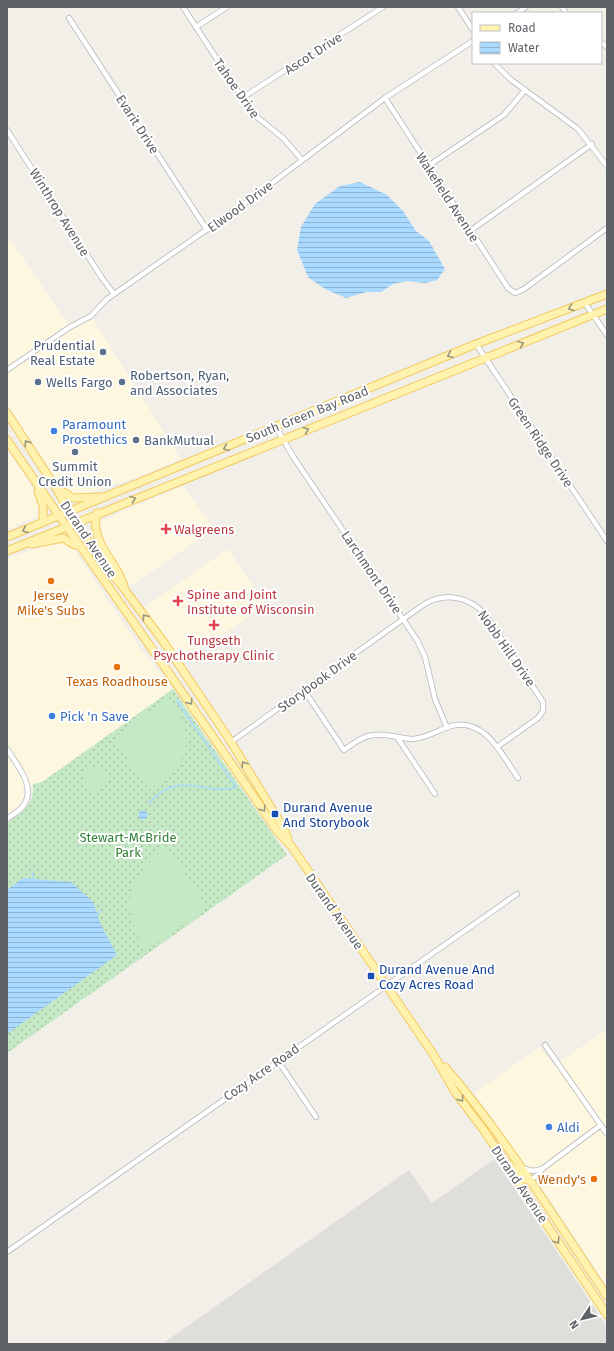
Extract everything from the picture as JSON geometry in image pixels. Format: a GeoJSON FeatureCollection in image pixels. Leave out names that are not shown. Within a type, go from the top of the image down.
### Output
{"type":"FeatureCollection","features":[{"type":"Feature","properties":{"kind":"main road","name":"South Green Bay Road"},"geometry":{"type":"LineString","coordinates":[[7,537],[476,344],[607,294]]}},
{"type":"Feature","properties":{"kind":"main road","name":"South Green Bay Road"},"geometry":{"type":"LineString","coordinates":[[7,551],[97,513],[283,440],[607,309]]}},
{"type":"Feature","properties":{"kind":"main road","name":"Durand Avenue"},"geometry":{"type":"LineString","coordinates":[[7,413],[56,488],[75,522],[106,567],[163,641],[231,742],[283,827],[292,847]]}},
{"type":"Feature","properties":{"kind":"main road","name":"Durand Avenue"},"geometry":{"type":"LineString","coordinates":[[7,440],[277,831],[292,847],[433,1054],[456,1092],[504,1160],[607,1315]]}},
{"type":"Feature","properties":{"kind":"main road"},"geometry":{"type":"LineString","coordinates":[[35,481],[43,506],[44,522]]}},
{"type":"Feature","properties":{"kind":"main road"},"geometry":{"type":"LineString","coordinates":[[56,488],[73,498],[106,497]]}},
{"type":"Feature","properties":{"kind":"main road"},"geometry":{"type":"LineString","coordinates":[[97,513],[95,528],[101,545],[120,573],[125,590]]}},
{"type":"Feature","properties":{"kind":"main road"},"geometry":{"type":"LineString","coordinates":[[14,548],[64,538],[81,549]]}},
{"type":"Feature","properties":{"kind":"main road"},"geometry":{"type":"LineString","coordinates":[[148,645],[160,650],[163,646],[163,641]]}},
{"type":"Feature","properties":{"kind":"main road"},"geometry":{"type":"LineString","coordinates":[[167,670],[183,672]]}},
{"type":"Feature","properties":{"kind":"main road","name":"Durand Avenue"},"geometry":{"type":"LineString","coordinates":[[433,1054],[462,1087],[521,1168],[607,1296]]}},
{"type":"Feature","properties":{"kind":"main road"},"geometry":{"type":"LineString","coordinates":[[504,1160],[514,1167],[522,1178],[529,1181]]}},
{"type":"Feature","properties":{"kind":"street","name":"Tahoe Drive"},"geometry":{"type":"LineString","coordinates":[[183,7],[257,119],[283,138],[302,160]]}},
{"type":"Feature","properties":{"kind":"street"},"geometry":{"type":"LineString","coordinates":[[196,27],[227,7]]}},
{"type":"Feature","properties":{"kind":"street","name":"Ascot Drive"},"geometry":{"type":"LineString","coordinates":[[242,98],[383,7]]}},
{"type":"Feature","properties":{"kind":"street"},"geometry":{"type":"LineString","coordinates":[[458,7],[472,28]]}},
{"type":"Feature","properties":{"kind":"street","name":"Evarit Drive"},"geometry":{"type":"LineString","coordinates":[[70,18],[207,230]]}},
{"type":"Feature","properties":{"kind":"street","name":"Elwood Drive"},"geometry":{"type":"LineString","coordinates":[[7,370],[70,327],[91,316],[114,294],[207,230],[384,98],[472,42]]}},
{"type":"Feature","properties":{"kind":"street"},"geometry":{"type":"LineString","coordinates":[[495,64],[524,90],[578,129],[592,144],[607,166]]}},
{"type":"Feature","properties":{"kind":"street"},"geometry":{"type":"LineString","coordinates":[[428,166],[504,115],[524,90]]}},
{"type":"Feature","properties":{"kind":"street","name":"Wakefield Avenue"},"geometry":{"type":"LineString","coordinates":[[384,98],[508,288],[516,292],[524,289],[607,228]]}},
{"type":"Feature","properties":{"kind":"street","name":"Winthrop Avenue"},"geometry":{"type":"LineString","coordinates":[[7,130],[102,278],[114,294]]}},
{"type":"Feature","properties":{"kind":"street"},"geometry":{"type":"LineString","coordinates":[[470,231],[592,144]]}},
{"type":"Feature","properties":{"kind":"street"},"geometry":{"type":"LineString","coordinates":[[585,303],[607,334]]}},
{"type":"Feature","properties":{"kind":"street","name":"Green Ridge Drive"},"geometry":{"type":"LineString","coordinates":[[476,344],[607,541]]}},
{"type":"Feature","properties":{"kind":"street","name":"Larchmont Drive"},"geometry":{"type":"LineString","coordinates":[[276,427],[294,458],[417,640],[425,657],[435,699],[447,728]]}},
{"type":"Feature","properties":{"kind":"street","name":"Nobb Hill Drive"},"geometry":{"type":"LineString","coordinates":[[404,619],[427,603],[450,597],[466,600],[479,608],[485,614],[543,702],[543,711],[538,718],[497,747]]}},
{"type":"Feature","properties":{"kind":"street","name":"Storybook Drive"},"geometry":{"type":"LineString","coordinates":[[231,742],[404,619]]}},
{"type":"Feature","properties":{"kind":"street"},"geometry":{"type":"LineString","coordinates":[[304,690],[344,750],[370,735],[381,734],[396,737],[418,738],[447,728],[463,725],[476,728],[487,734],[518,778]]}},
{"type":"Feature","properties":{"kind":"street"},"geometry":{"type":"LineString","coordinates":[[396,737],[435,794]]}},
{"type":"Feature","properties":{"kind":"street"},"geometry":{"type":"LineString","coordinates":[[7,749],[25,777],[29,791],[24,806],[7,818]]}},
{"type":"Feature","properties":{"kind":"street","name":"Cozy Acre Road"},"geometry":{"type":"LineString","coordinates":[[7,1252],[517,894]]}},
{"type":"Feature","properties":{"kind":"street"},"geometry":{"type":"LineString","coordinates":[[545,1045],[607,1134]]}},
{"type":"Feature","properties":{"kind":"street"},"geometry":{"type":"LineString","coordinates":[[278,1061],[316,1117]]}},
{"type":"Feature","properties":{"kind":"street"},"geometry":{"type":"LineString","coordinates":[[529,1181],[539,1174],[542,1169],[601,1125]]}},
{"type":"Feature","properties":{"kind":"street"},"geometry":{"type":"LineString","coordinates":[[521,1168],[533,1171],[542,1169]]}},
{"type":"Feature","properties":{"kind":"shaded area"},"geometry":{"type":"Polygon","coordinates":[[[7,235],[70,327],[91,316],[181,459],[138,477],[82,495],[72,495],[63,488],[7,405],[7,235]]]}},
{"type":"Feature","properties":{"kind":"shaded area"},"geometry":{"type":"Polygon","coordinates":[[[7,449],[32,487],[39,503],[36,516],[7,530],[7,449]]]}},
{"type":"Feature","properties":{"kind":"shaded area"},"geometry":{"type":"Polygon","coordinates":[[[184,486],[214,529],[130,586],[102,543],[99,526],[101,521],[184,486]]]}},
{"type":"Feature","properties":{"kind":"shaded area"},"geometry":{"type":"Polygon","coordinates":[[[61,540],[70,544],[141,649],[173,689],[42,782],[23,789],[24,796],[18,806],[7,814],[7,559],[61,540]]]}},
{"type":"Feature","properties":{"kind":"shaded area"},"geometry":{"type":"Polygon","coordinates":[[[228,549],[266,605],[182,663],[144,607],[228,549]]]}},
{"type":"Feature","properties":{"kind":"shaded area"},"geometry":{"type":"Polygon","coordinates":[[[607,1029],[607,1286],[544,1191],[474,1093],[540,1047],[554,1066],[607,1029]]]}},
{"type":"Feature","properties":{"kind":"shaded area"},"geometry":{"type":"Polygon","coordinates":[[[495,1159],[607,1327],[607,1344],[162,1344],[409,1170],[432,1203],[495,1159]]]}},
{"type":"Feature","properties":{"kind":"green space","name":"Stewart-McBride Park"},"geometry":{"type":"Polygon","coordinates":[[[173,689],[287,855],[7,1053],[7,823],[30,803],[33,784],[42,782],[173,689]]]}},
{"type":"Feature","properties":{"kind":"green space"},"geometry":{"type":"Polygon","coordinates":[[[169,697],[184,724],[186,745],[184,754],[179,763],[166,777],[149,790],[116,743],[117,735],[169,697]]]}},
{"type":"Feature","properties":{"kind":"green space"},"geometry":{"type":"Polygon","coordinates":[[[98,764],[109,781],[92,792],[81,775],[98,764]]]}},
{"type":"Feature","properties":{"kind":"green space"},"geometry":{"type":"Polygon","coordinates":[[[166,846],[204,902],[203,911],[145,951],[133,925],[130,896],[137,878],[150,861],[166,846]]]}},
{"type":"Feature","properties":{"kind":"water"},"geometry":{"type":"Polygon","coordinates":[[[360,182],[387,195],[403,211],[416,231],[429,241],[445,269],[437,280],[425,283],[407,281],[393,284],[381,292],[366,292],[346,298],[325,289],[308,277],[297,250],[301,227],[315,204],[340,186],[360,182]]]}},
{"type":"Feature","properties":{"kind":"water"},"geometry":{"type":"Polygon","coordinates":[[[141,811],[145,811],[147,815],[145,819],[141,819],[139,817],[139,813],[141,811]]]}},
{"type":"Feature","properties":{"kind":"water"},"geometry":{"type":"Polygon","coordinates":[[[23,878],[71,882],[93,902],[101,925],[117,955],[7,1034],[7,890],[23,878]]]}},
{"type":"Feature","properties":{"kind":"waterway"},"geometry":{"type":"LineString","coordinates":[[149,803],[163,791],[177,786],[186,785],[219,789],[236,787],[177,701]]}},
{"type":"Feature","properties":{"kind":"waterway"},"geometry":{"type":"LineString","coordinates":[[32,871],[34,881]]}},
{"type":"Feature","properties":{"kind":"waterway"},"geometry":{"type":"LineString","coordinates":[[97,915],[101,910]]}},
{"type":"Feature","properties":{"kind":"place","name":"Prudential Real Estate"},"geometry":{"type":"Point","coordinates":[103,352]}},
{"type":"Feature","properties":{"kind":"place","name":"Wells Fargo"},"geometry":{"type":"Point","coordinates":[38,382]}},
{"type":"Feature","properties":{"kind":"place","name":"Robertson, Ryan, and Associates"},"geometry":{"type":"Point","coordinates":[122,382]}},
{"type":"Feature","properties":{"kind":"place","name":"Paramount Prostethics"},"geometry":{"type":"Point","coordinates":[54,431]}},
{"type":"Feature","properties":{"kind":"place","name":"BankMutual"},"geometry":{"type":"Point","coordinates":[136,440]}},
{"type":"Feature","properties":{"kind":"place","name":"Summit Credit Union"},"geometry":{"type":"Point","coordinates":[75,452]}},
{"type":"Feature","properties":{"kind":"place","name":"Walgreens"},"geometry":{"type":"Point","coordinates":[166,529]}},
{"type":"Feature","properties":{"kind":"place","name":"Jersey Mike's Subs"},"geometry":{"type":"Point","coordinates":[51,581]}},
{"type":"Feature","properties":{"kind":"place","name":"Spine and Joint Institute of Wisconsin"},"geometry":{"type":"Point","coordinates":[178,601]}},
{"type":"Feature","properties":{"kind":"place","name":"Tungseth Psychotherapy Clinic"},"geometry":{"type":"Point","coordinates":[214,625]}},
{"type":"Feature","properties":{"kind":"place","name":"Texas Roadhouse"},"geometry":{"type":"Point","coordinates":[117,667]}},
{"type":"Feature","properties":{"kind":"place","name":"Pick 'n Save"},"geometry":{"type":"Point","coordinates":[52,716]}},
{"type":"Feature","properties":{"kind":"place","name":"Durand Avenue And Storybook"},"geometry":{"type":"Point","coordinates":[275,814]}},
{"type":"Feature","properties":{"kind":"place","name":"Durand Avenue And Cozy Acres Road"},"geometry":{"type":"Point","coordinates":[371,976]}},
{"type":"Feature","properties":{"kind":"place","name":"Aldi"},"geometry":{"type":"Point","coordinates":[549,1127]}},
{"type":"Feature","properties":{"kind":"place","name":"Wendy's"},"geometry":{"type":"Point","coordinates":[594,1179]}}]}
